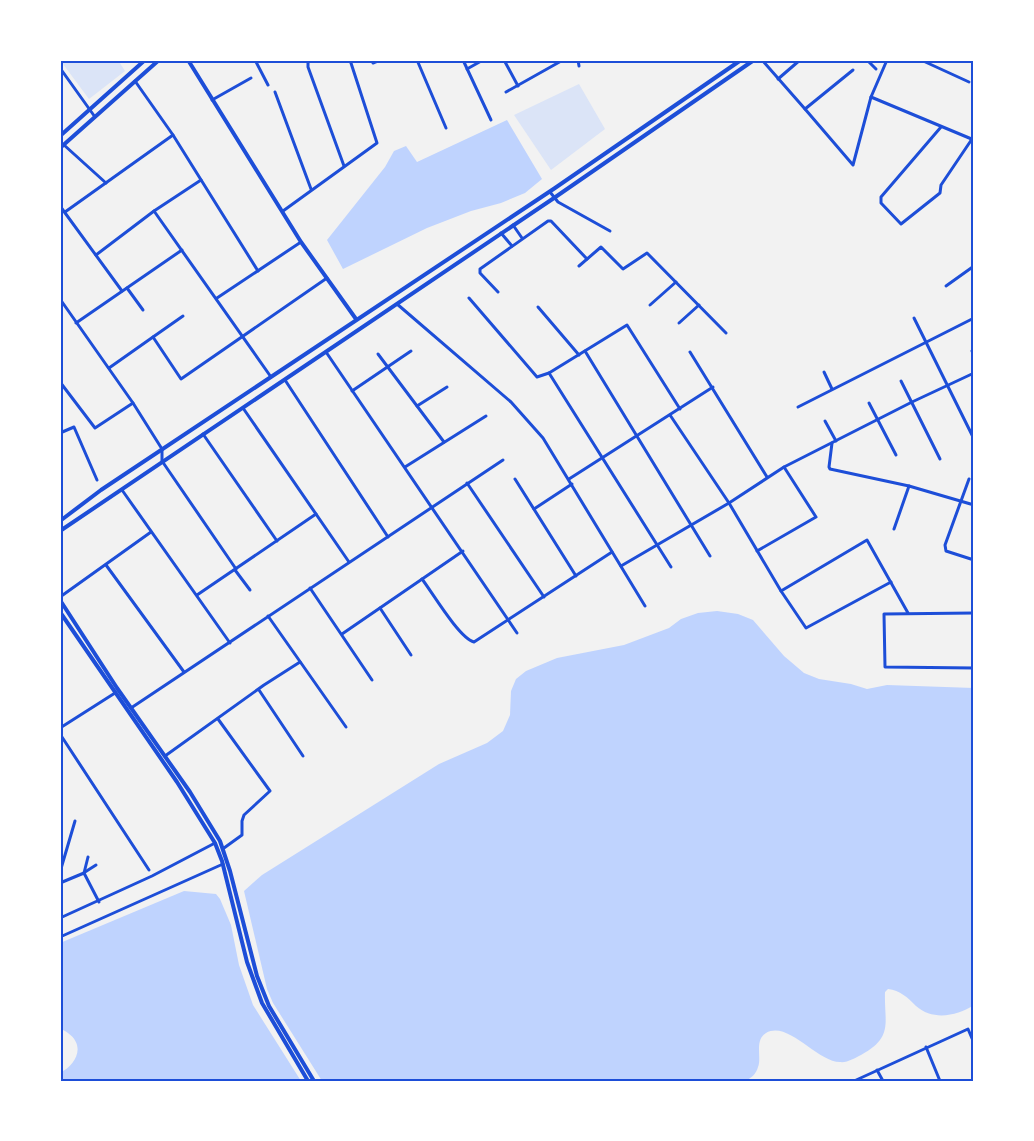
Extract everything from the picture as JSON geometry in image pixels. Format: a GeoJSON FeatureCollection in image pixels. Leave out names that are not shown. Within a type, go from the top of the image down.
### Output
{"type":"FeatureCollection","features":[{"type":"Feature","properties":{"kind":"main road"},"geometry":{"type":"LineString","coordinates":[[60,136],[145,60]]}},
{"type":"Feature","properties":{"kind":"main road"},"geometry":{"type":"LineString","coordinates":[[62,146],[159,60]]}},
{"type":"Feature","properties":{"kind":"main road"},"geometry":{"type":"LineString","coordinates":[[188,60],[301,242],[356,319]]}},
{"type":"Feature","properties":{"kind":"main road"},"geometry":{"type":"LineString","coordinates":[[60,520],[162,449],[549,192],[741,60]]}},
{"type":"Feature","properties":{"kind":"main road"},"geometry":{"type":"LineString","coordinates":[[60,531],[554,198],[754,60]]}},
{"type":"Feature","properties":{"kind":"main road"},"geometry":{"type":"LineString","coordinates":[[78,119],[84,126]]}},
{"type":"Feature","properties":{"kind":"main road"},"geometry":{"type":"LineString","coordinates":[[60,598],[131,708],[190,792],[224,848],[257,976],[269,1006],[314,1081]]}},
{"type":"Feature","properties":{"kind":"main road"},"geometry":{"type":"LineString","coordinates":[[60,612],[185,795],[215,843],[246,962],[262,1004],[309,1081]]}},
{"type":"Feature","properties":{"kind":"main road"},"geometry":{"type":"LineString","coordinates":[[185,795],[190,792]]}},
{"type":"Feature","properties":{"kind":"street"},"geometry":{"type":"LineString","coordinates":[[255,60],[267,85]]}},
{"type":"Feature","properties":{"kind":"street"},"geometry":{"type":"LineString","coordinates":[[310,60],[308,67],[344,166]]}},
{"type":"Feature","properties":{"kind":"street"},"geometry":{"type":"LineString","coordinates":[[283,212],[311,189],[377,143],[350,60]]}},
{"type":"Feature","properties":{"kind":"street"},"geometry":{"type":"LineString","coordinates":[[372,60],[373,63],[380,60]]}},
{"type":"Feature","properties":{"kind":"street"},"geometry":{"type":"LineString","coordinates":[[417,60],[446,128]]}},
{"type":"Feature","properties":{"kind":"street"},"geometry":{"type":"LineString","coordinates":[[463,60],[491,120]]}},
{"type":"Feature","properties":{"kind":"street"},"geometry":{"type":"LineString","coordinates":[[466,69],[483,60]]}},
{"type":"Feature","properties":{"kind":"street"},"geometry":{"type":"LineString","coordinates":[[504,60],[518,86]]}},
{"type":"Feature","properties":{"kind":"street"},"geometry":{"type":"LineString","coordinates":[[506,92],[563,60]]}},
{"type":"Feature","properties":{"kind":"street"},"geometry":{"type":"LineString","coordinates":[[578,60],[579,66]]}},
{"type":"Feature","properties":{"kind":"street"},"geometry":{"type":"LineString","coordinates":[[762,60],[853,165],[871,97],[887,60]]}},
{"type":"Feature","properties":{"kind":"street"},"geometry":{"type":"LineString","coordinates":[[778,79],[800,60]]}},
{"type":"Feature","properties":{"kind":"street"},"geometry":{"type":"LineString","coordinates":[[867,60],[876,69]]}},
{"type":"Feature","properties":{"kind":"street"},"geometry":{"type":"LineString","coordinates":[[921,60],[969,82]]}},
{"type":"Feature","properties":{"kind":"street"},"geometry":{"type":"LineString","coordinates":[[60,68],[95,117]]}},
{"type":"Feature","properties":{"kind":"street"},"geometry":{"type":"LineString","coordinates":[[805,109],[853,70]]}},
{"type":"Feature","properties":{"kind":"street"},"geometry":{"type":"LineString","coordinates":[[213,100],[251,78]]}},
{"type":"Feature","properties":{"kind":"street"},"geometry":{"type":"LineString","coordinates":[[135,81],[173,135],[258,271]]}},
{"type":"Feature","properties":{"kind":"street"},"geometry":{"type":"LineString","coordinates":[[275,92],[311,189]]}},
{"type":"Feature","properties":{"kind":"street"},"geometry":{"type":"LineString","coordinates":[[871,97],[973,140],[941,185],[940,193],[901,224],[881,203],[882,197],[941,127]]}},
{"type":"Feature","properties":{"kind":"street"},"geometry":{"type":"LineString","coordinates":[[65,212],[173,135]]}},
{"type":"Feature","properties":{"kind":"street"},"geometry":{"type":"LineString","coordinates":[[62,146],[106,183]]}},
{"type":"Feature","properties":{"kind":"street"},"geometry":{"type":"LineString","coordinates":[[96,255],[154,211],[201,180]]}},
{"type":"Feature","properties":{"kind":"street"},"geometry":{"type":"LineString","coordinates":[[549,192],[554,198],[584,218],[610,231]]}},
{"type":"Feature","properties":{"kind":"street"},"geometry":{"type":"LineString","coordinates":[[60,206],[122,291]]}},
{"type":"Feature","properties":{"kind":"street"},"geometry":{"type":"LineString","coordinates":[[154,211],[271,377]]}},
{"type":"Feature","properties":{"kind":"street"},"geometry":{"type":"LineString","coordinates":[[498,292],[480,273],[480,269],[550,220],[587,259]]}},
{"type":"Feature","properties":{"kind":"street"},"geometry":{"type":"LineString","coordinates":[[513,225],[522,238]]}},
{"type":"Feature","properties":{"kind":"street"},"geometry":{"type":"LineString","coordinates":[[501,233],[512,246]]}},
{"type":"Feature","properties":{"kind":"street"},"geometry":{"type":"LineString","coordinates":[[217,298],[301,242]]}},
{"type":"Feature","properties":{"kind":"street"},"geometry":{"type":"LineString","coordinates":[[579,266],[602,247],[624,269],[647,253],[726,333]]}},
{"type":"Feature","properties":{"kind":"street"},"geometry":{"type":"LineString","coordinates":[[76,322],[182,250]]}},
{"type":"Feature","properties":{"kind":"street"},"geometry":{"type":"LineString","coordinates":[[946,286],[974,266]]}},
{"type":"Feature","properties":{"kind":"street"},"geometry":{"type":"LineString","coordinates":[[153,338],[181,379],[327,278]]}},
{"type":"Feature","properties":{"kind":"street"},"geometry":{"type":"LineString","coordinates":[[650,305],[676,282]]}},
{"type":"Feature","properties":{"kind":"street"},"geometry":{"type":"LineString","coordinates":[[127,288],[143,310]]}},
{"type":"Feature","properties":{"kind":"street"},"geometry":{"type":"LineString","coordinates":[[469,298],[537,377],[549,373],[627,325],[680,409]]}},
{"type":"Feature","properties":{"kind":"street"},"geometry":{"type":"LineString","coordinates":[[60,299],[133,403],[162,449],[162,461],[250,590]]}},
{"type":"Feature","properties":{"kind":"street"},"geometry":{"type":"LineString","coordinates":[[396,304],[511,402],[543,438],[645,606]]}},
{"type":"Feature","properties":{"kind":"street"},"geometry":{"type":"LineString","coordinates":[[679,323],[699,305]]}},
{"type":"Feature","properties":{"kind":"street"},"geometry":{"type":"LineString","coordinates":[[538,307],[579,355]]}},
{"type":"Feature","properties":{"kind":"street"},"geometry":{"type":"LineString","coordinates":[[109,369],[183,316]]}},
{"type":"Feature","properties":{"kind":"street"},"geometry":{"type":"LineString","coordinates":[[914,318],[974,439]]}},
{"type":"Feature","properties":{"kind":"street"},"geometry":{"type":"LineString","coordinates":[[798,407],[974,318]]}},
{"type":"Feature","properties":{"kind":"street"},"geometry":{"type":"LineString","coordinates":[[352,391],[411,351]]}},
{"type":"Feature","properties":{"kind":"street"},"geometry":{"type":"LineString","coordinates":[[585,351],[710,556]]}},
{"type":"Feature","properties":{"kind":"street"},"geometry":{"type":"LineString","coordinates":[[972,351],[974,356]]}},
{"type":"Feature","properties":{"kind":"street"},"geometry":{"type":"LineString","coordinates":[[326,352],[517,633]]}},
{"type":"Feature","properties":{"kind":"street"},"geometry":{"type":"LineString","coordinates":[[690,352],[767,477]]}},
{"type":"Feature","properties":{"kind":"street"},"geometry":{"type":"LineString","coordinates":[[378,354],[444,442]]}},
{"type":"Feature","properties":{"kind":"street"},"geometry":{"type":"LineString","coordinates":[[824,372],[832,389]]}},
{"type":"Feature","properties":{"kind":"street"},"geometry":{"type":"LineString","coordinates":[[549,373],[671,567]]}},
{"type":"Feature","properties":{"kind":"street"},"geometry":{"type":"LineString","coordinates":[[621,566],[784,467],[912,402],[974,374]]}},
{"type":"Feature","properties":{"kind":"street"},"geometry":{"type":"LineString","coordinates":[[284,380],[388,537]]}},
{"type":"Feature","properties":{"kind":"street"},"geometry":{"type":"LineString","coordinates":[[902,381],[940,459]]}},
{"type":"Feature","properties":{"kind":"street"},"geometry":{"type":"LineString","coordinates":[[60,382],[95,428],[133,403]]}},
{"type":"Feature","properties":{"kind":"street"},"geometry":{"type":"LineString","coordinates":[[417,406],[447,387]]}},
{"type":"Feature","properties":{"kind":"street"},"geometry":{"type":"LineString","coordinates":[[568,479],[713,387]]}},
{"type":"Feature","properties":{"kind":"street"},"geometry":{"type":"LineString","coordinates":[[869,403],[896,455]]}},
{"type":"Feature","properties":{"kind":"street"},"geometry":{"type":"LineString","coordinates":[[243,408],[349,562]]}},
{"type":"Feature","properties":{"kind":"street"},"geometry":{"type":"LineString","coordinates":[[670,415],[729,502],[781,591],[806,628],[891,582]]}},
{"type":"Feature","properties":{"kind":"street"},"geometry":{"type":"LineString","coordinates":[[405,467],[486,416]]}},
{"type":"Feature","properties":{"kind":"street"},"geometry":{"type":"LineString","coordinates":[[825,421],[834,442],[829,466],[831,469],[909,486],[974,505]]}},
{"type":"Feature","properties":{"kind":"street"},"geometry":{"type":"LineString","coordinates":[[60,433],[74,427],[97,480]]}},
{"type":"Feature","properties":{"kind":"street"},"geometry":{"type":"LineString","coordinates":[[203,434],[277,541]]}},
{"type":"Feature","properties":{"kind":"street"},"geometry":{"type":"LineString","coordinates":[[131,708],[503,459]]}},
{"type":"Feature","properties":{"kind":"street"},"geometry":{"type":"LineString","coordinates":[[757,551],[816,517],[784,467]]}},
{"type":"Feature","properties":{"kind":"street"},"geometry":{"type":"LineString","coordinates":[[515,479],[576,576]]}},
{"type":"Feature","properties":{"kind":"street"},"geometry":{"type":"LineString","coordinates":[[969,479],[945,545],[946,550],[974,560]]}},
{"type":"Feature","properties":{"kind":"street"},"geometry":{"type":"LineString","coordinates":[[467,483],[544,597]]}},
{"type":"Feature","properties":{"kind":"street"},"geometry":{"type":"LineString","coordinates":[[534,509],[572,484]]}},
{"type":"Feature","properties":{"kind":"street"},"geometry":{"type":"LineString","coordinates":[[894,529],[909,486]]}},
{"type":"Feature","properties":{"kind":"street"},"geometry":{"type":"LineString","coordinates":[[122,490],[230,643]]}},
{"type":"Feature","properties":{"kind":"street"},"geometry":{"type":"LineString","coordinates":[[197,596],[316,514]]}},
{"type":"Feature","properties":{"kind":"street"},"geometry":{"type":"LineString","coordinates":[[60,598],[152,532]]}},
{"type":"Feature","properties":{"kind":"street"},"geometry":{"type":"LineString","coordinates":[[781,591],[867,540],[908,613]]}},
{"type":"Feature","properties":{"kind":"street"},"geometry":{"type":"LineString","coordinates":[[342,634],[463,551]]}},
{"type":"Feature","properties":{"kind":"street"},"geometry":{"type":"LineString","coordinates":[[422,579],[450,619],[470,641],[474,642],[612,552]]}},
{"type":"Feature","properties":{"kind":"street"},"geometry":{"type":"LineString","coordinates":[[106,565],[184,672]]}},
{"type":"Feature","properties":{"kind":"street"},"geometry":{"type":"LineString","coordinates":[[310,588],[372,680]]}},
{"type":"Feature","properties":{"kind":"street"},"geometry":{"type":"LineString","coordinates":[[380,608],[411,655]]}},
{"type":"Feature","properties":{"kind":"street"},"geometry":{"type":"LineString","coordinates":[[974,613],[884,614],[885,668],[974,668]]}},
{"type":"Feature","properties":{"kind":"street"},"geometry":{"type":"LineString","coordinates":[[268,616],[346,727]]}},
{"type":"Feature","properties":{"kind":"street"},"geometry":{"type":"LineString","coordinates":[[165,756],[300,662]]}},
{"type":"Feature","properties":{"kind":"street"},"geometry":{"type":"LineString","coordinates":[[259,690],[303,756]]}},
{"type":"Feature","properties":{"kind":"street"},"geometry":{"type":"LineString","coordinates":[[60,728],[115,693]]}},
{"type":"Feature","properties":{"kind":"street"},"geometry":{"type":"LineString","coordinates":[[218,719],[270,791],[244,815],[242,835],[224,848]]}},
{"type":"Feature","properties":{"kind":"street"},"geometry":{"type":"LineString","coordinates":[[60,734],[149,870]]}},
{"type":"Feature","properties":{"kind":"street"},"geometry":{"type":"LineString","coordinates":[[60,872],[75,821]]}},
{"type":"Feature","properties":{"kind":"street"},"geometry":{"type":"LineString","coordinates":[[60,918],[99,902],[215,843]]}},
{"type":"Feature","properties":{"kind":"street"},"geometry":{"type":"LineString","coordinates":[[88,857],[84,873],[99,902]]}},
{"type":"Feature","properties":{"kind":"street"},"geometry":{"type":"LineString","coordinates":[[60,937],[222,864]]}},
{"type":"Feature","properties":{"kind":"street"},"geometry":{"type":"LineString","coordinates":[[60,883],[96,865]]}},
{"type":"Feature","properties":{"kind":"street"},"geometry":{"type":"LineString","coordinates":[[854,1081],[968,1029],[974,1043]]}},
{"type":"Feature","properties":{"kind":"street"},"geometry":{"type":"LineString","coordinates":[[926,1047],[940,1081]]}},
{"type":"Feature","properties":{"kind":"street"},"geometry":{"type":"LineString","coordinates":[[877,1070],[883,1081]]}},
{"type":"Feature","properties":{"kind":"shaded area"},"geometry":{"type":"Polygon","coordinates":[[[60,60],[118,60],[125,71],[89,99],[60,60]]]}},
{"type":"Feature","properties":{"kind":"shaded area"},"geometry":{"type":"Polygon","coordinates":[[[579,84],[605,129],[551,170],[514,115],[579,84]]]}},
{"type":"Feature","properties":{"kind":"water"},"geometry":{"type":"Polygon","coordinates":[[[507,120],[542,179],[525,193],[427,228],[343,269],[327,240],[385,167],[394,151],[406,146],[417,162],[507,120]]]}},
{"type":"Feature","properties":{"kind":"water"},"geometry":{"type":"Polygon","coordinates":[[[717,611],[738,614],[753,620],[784,656],[804,673],[819,679],[867,689],[887,685],[974,688],[974,1005],[953,1014],[930,1014],[903,995],[888,989],[885,992],[886,1021],[883,1035],[879,1042],[861,1055],[845,1062],[831,1060],[784,1032],[766,1033],[759,1044],[757,1069],[754,1075],[746,1081],[322,1081],[273,1003],[267,989],[244,891],[262,875],[439,764],[487,743],[503,731],[510,715],[511,691],[516,679],[526,671],[557,658],[624,645],[669,628],[681,619],[698,613],[717,611]]]}},
{"type":"Feature","properties":{"kind":"water"},"geometry":{"type":"Polygon","coordinates":[[[184,891],[216,894],[220,899],[231,925],[239,965],[253,1005],[301,1081],[60,1081],[60,1073],[71,1065],[78,1049],[73,1038],[60,1028],[60,943],[184,891]]]}}]}
